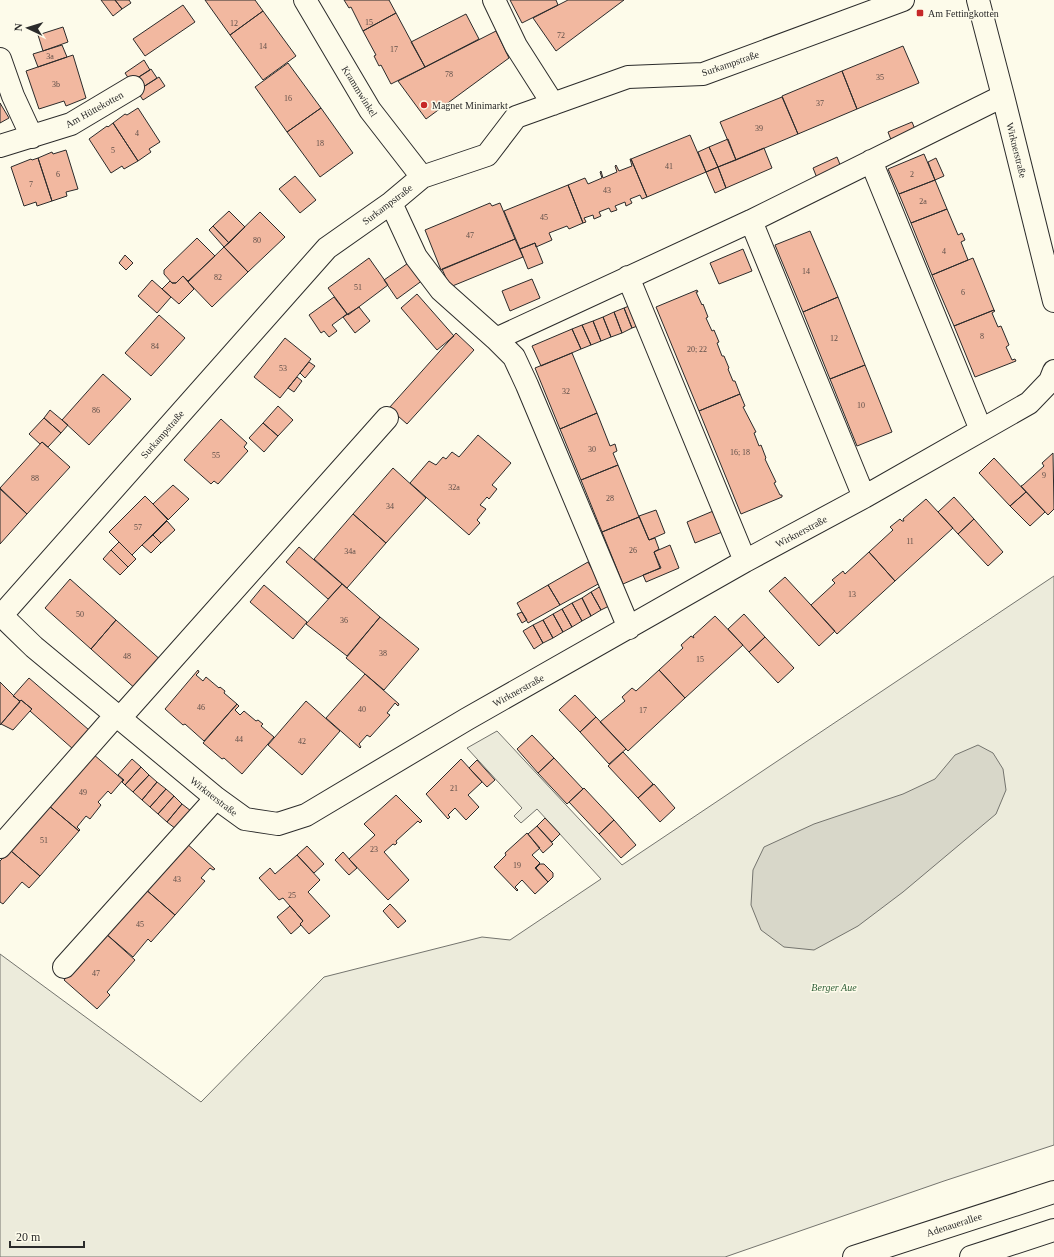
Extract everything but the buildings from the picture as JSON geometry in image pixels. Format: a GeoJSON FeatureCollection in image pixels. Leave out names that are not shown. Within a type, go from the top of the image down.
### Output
{"type":"FeatureCollection","features":[{"type":"Feature","properties":{"kind":"street","name":"Krammwinkel"},"geometry":{"type":"LineString","coordinates":[[305,0],[370,110],[422,177]]}},
{"type":"Feature","properties":{"kind":"street"},"geometry":{"type":"LineString","coordinates":[[494,0],[516,46],[553,104]]}},
{"type":"Feature","properties":{"kind":"street","name":"Surkampstraße"},"geometry":{"type":"LineString","coordinates":[[0,616],[327,248],[391,203],[422,177],[487,156],[516,117],[628,77],[703,74],[903,0]]}},
{"type":"Feature","properties":{"kind":"street","name":"Wirknerstraße"},"geometry":{"type":"LineString","coordinates":[[978,0],[1054,301]]}},
{"type":"Feature","properties":{"kind":"street"},"geometry":{"type":"LineString","coordinates":[[0,59],[13,96],[32,137]]}},
{"type":"Feature","properties":{"kind":"street","name":"Am Hüttekotten"},"geometry":{"type":"LineString","coordinates":[[0,146],[71,124],[133,87]]}},
{"type":"Feature","properties":{"kind":"street"},"geometry":{"type":"LineString","coordinates":[[496,339],[750,221],[1003,96]]}},
{"type":"Feature","properties":{"kind":"street"},"geometry":{"type":"LineString","coordinates":[[871,161],[981,430]]}},
{"type":"Feature","properties":{"kind":"street"},"geometry":{"type":"LineString","coordinates":[[391,203],[416,258],[441,290],[514,357],[629,628]]}},
{"type":"Feature","properties":{"kind":"street"},"geometry":{"type":"LineString","coordinates":[[750,221],[864,497]]}},
{"type":"Feature","properties":{"kind":"street"},"geometry":{"type":"LineString","coordinates":[[628,277],[745,561]]}},
{"type":"Feature","properties":{"kind":"street","name":"Wirknerstraße"},"geometry":{"type":"LineString","coordinates":[[0,616],[34,647],[216,798],[245,820],[278,824],[306,815],[467,719],[745,561],[864,497],[1029,403],[1050,381],[1054,371]]}},
{"type":"Feature","properties":{"kind":"street"},"geometry":{"type":"LineString","coordinates":[[0,847],[387,418]]}},
{"type":"Feature","properties":{"kind":"street"},"geometry":{"type":"LineString","coordinates":[[64,967],[216,798]]}},
{"type":"Feature","properties":{"kind":"street","name":"Adenauerallee"},"geometry":{"type":"LineString","coordinates":[[854,1257],[1054,1192]]}},
{"type":"Feature","properties":{"kind":"street"},"geometry":{"type":"LineString","coordinates":[[971,1257],[1054,1230]]}},
{"type":"Feature","properties":{"kind":"green space","name":"Berger Aue"},"geometry":{"type":"Polygon","coordinates":[[[1054,576],[1054,1145],[944,1181],[725,1257],[0,1257],[0,954],[201,1102],[324,977],[482,937],[510,940],[601,879],[537,809],[521,823],[514,816],[522,808],[467,748],[497,731],[622,865],[1054,576]]]}},
{"type":"Feature","properties":{"kind":"shaded area"},"geometry":{"type":"Polygon","coordinates":[[[978,745],[993,753],[1003,769],[1006,790],[996,814],[903,892],[858,926],[814,950],[784,947],[761,930],[751,905],[753,870],[764,847],[814,824],[903,794],[935,779],[955,755],[978,745]]]}},
{"type":"Feature","properties":{"kind":"place","name":"Am Fettingkotten"},"geometry":{"type":"Point","coordinates":[920,13]}},
{"type":"Feature","properties":{"kind":"place","name":"Magnet Minimarkt"},"geometry":{"type":"Point","coordinates":[424,105]}}]}
